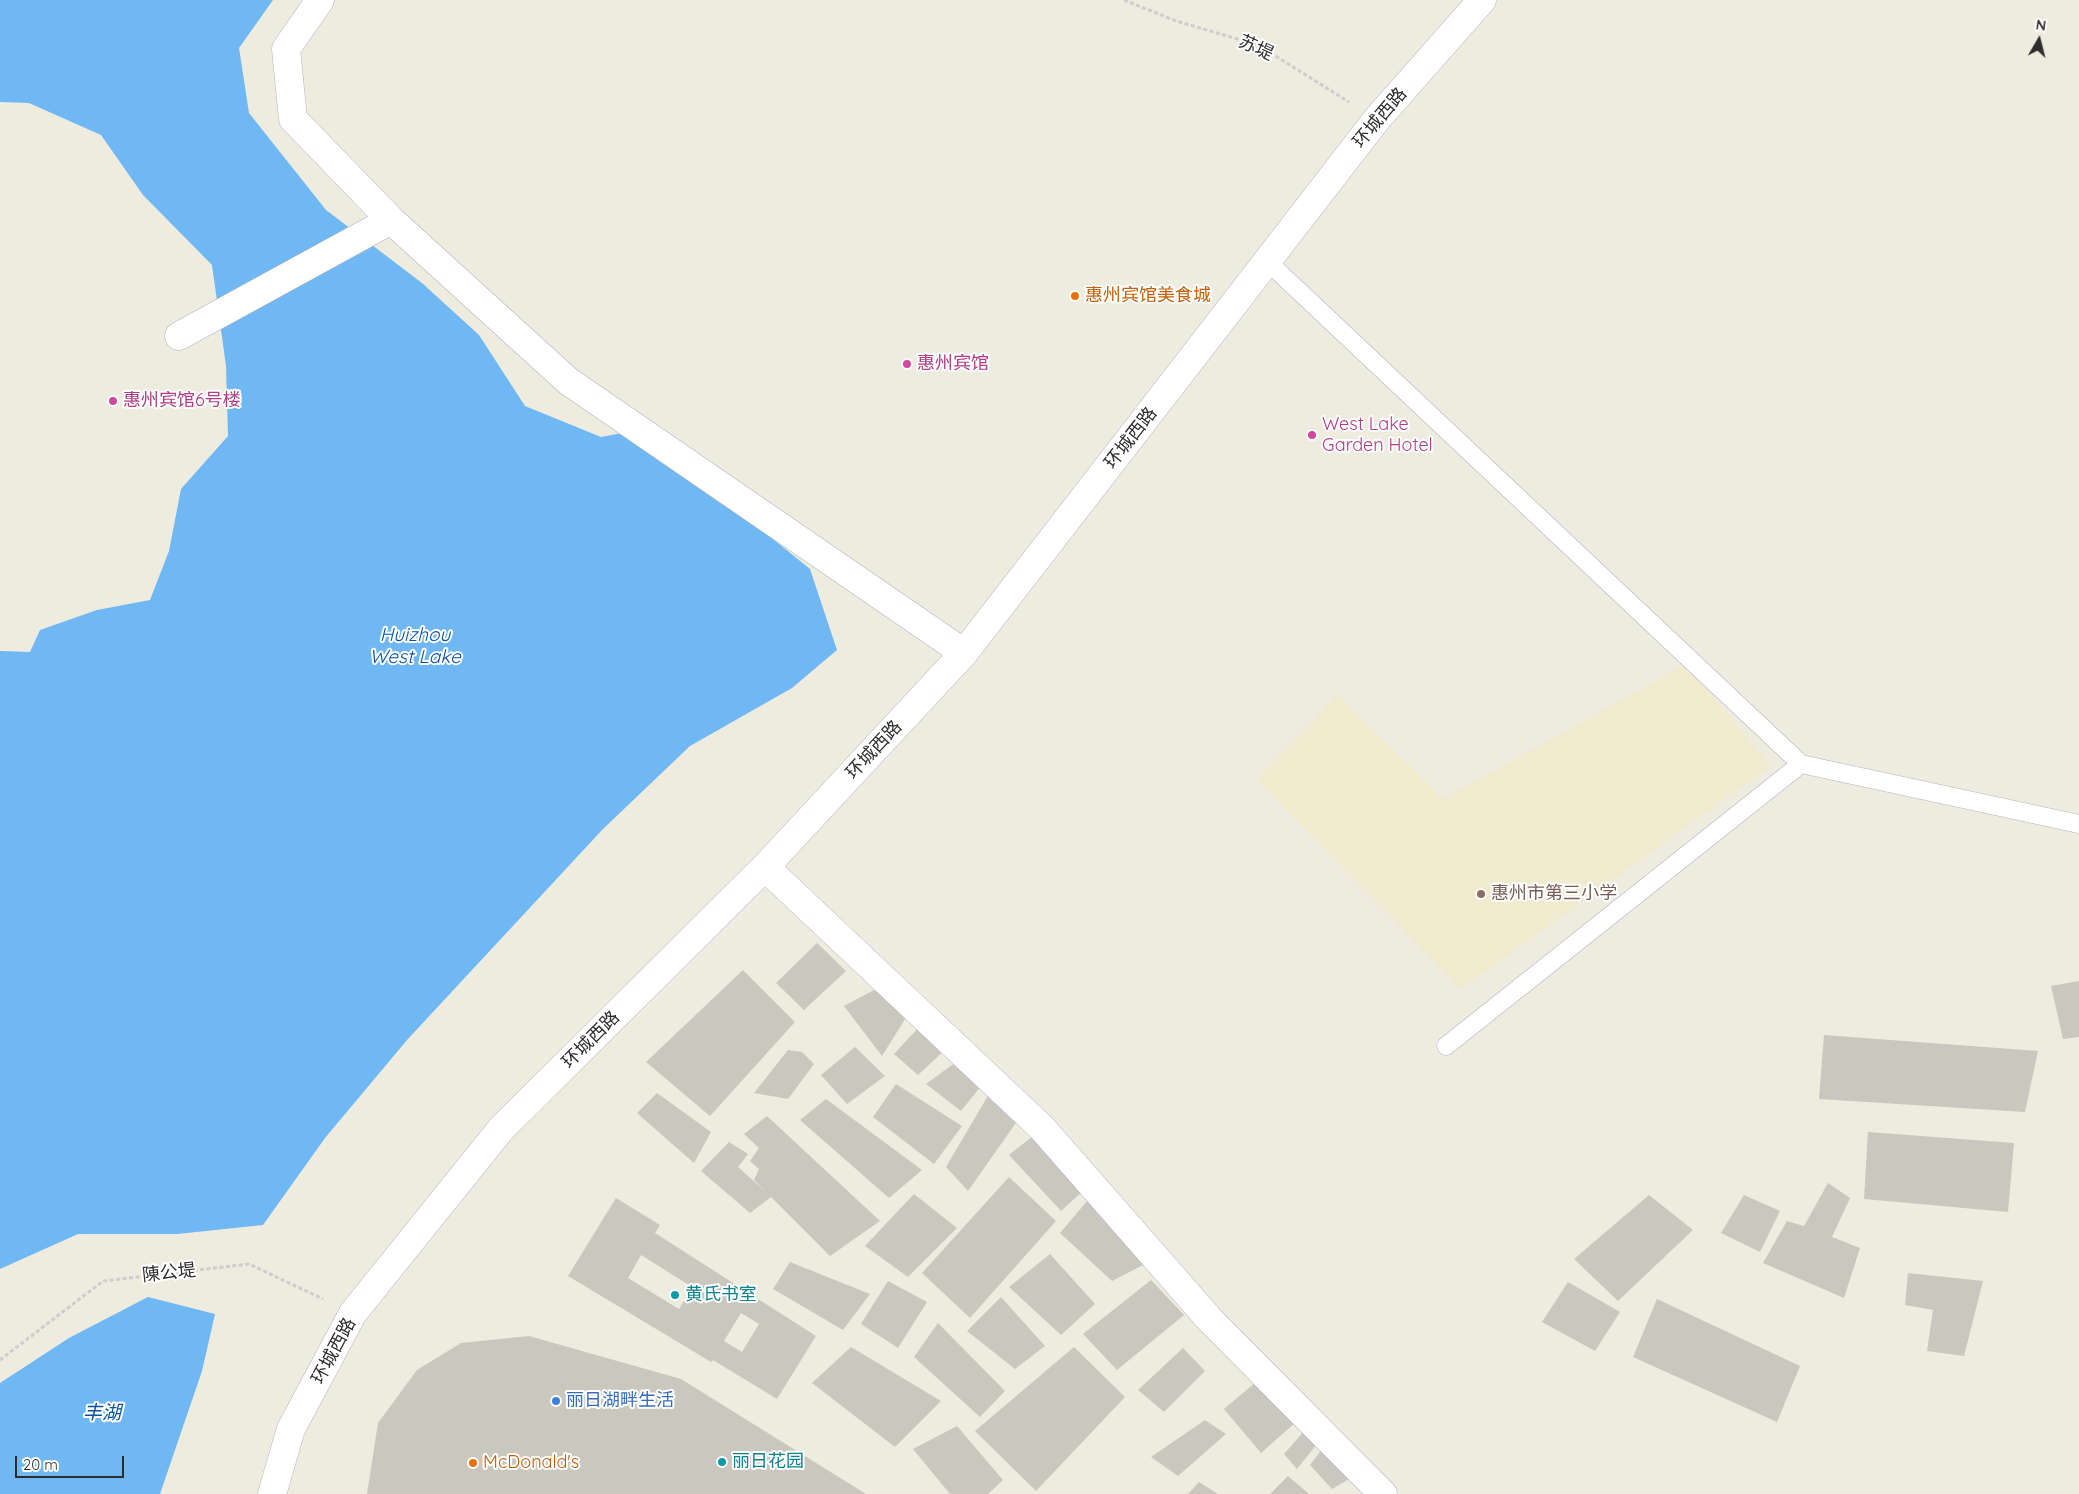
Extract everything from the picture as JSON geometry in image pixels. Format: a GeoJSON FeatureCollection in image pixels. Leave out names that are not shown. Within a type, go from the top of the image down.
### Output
{"type":"FeatureCollection","features":[{"type":"Feature","properties":{"kind":"street"},"geometry":{"type":"LineString","coordinates":[[320,0],[286,49],[293,119],[391,220],[568,381],[964,653]]}},
{"type":"Feature","properties":{"kind":"street","name":"环城西路"},"geometry":{"type":"LineString","coordinates":[[272,1494],[291,1429],[353,1313],[501,1129],[765,867],[964,653],[1377,119],[1482,0]]}},
{"type":"Feature","properties":{"kind":"street"},"geometry":{"type":"LineString","coordinates":[[179,336],[391,220]]}},
{"type":"Feature","properties":{"kind":"street"},"geometry":{"type":"LineString","coordinates":[[765,867],[1042,1128],[1211,1321],[1383,1494]]}},
{"type":"Feature","properties":{"kind":"lane"},"geometry":{"type":"LineString","coordinates":[[1268,261],[1801,764],[2079,824]]}},
{"type":"Feature","properties":{"kind":"lane"},"geometry":{"type":"LineString","coordinates":[[1446,1046],[1801,764]]}},
{"type":"Feature","properties":{"kind":"path","name":"苏堤"},"geometry":{"type":"LineString","coordinates":[[1124,0],[1176,21],[1258,45],[1377,119]]}},
{"type":"Feature","properties":{"kind":"path","name":"陳公堤"},"geometry":{"type":"LineString","coordinates":[[0,1360],[103,1281],[249,1264],[353,1313]]}},
{"type":"Feature","properties":{"kind":"shaded area","name":"惠州市第三小学"},"geometry":{"type":"Polygon","coordinates":[[[1686,664],[1771,766],[1461,989],[1256,779],[1338,695],[1443,799],[1686,664]]]}},
{"type":"Feature","properties":{"kind":"water","name":"Huizhou West Lake"},"geometry":{"type":"Polygon","coordinates":[[[0,0],[273,0],[239,48],[249,113],[326,210],[422,283],[479,335],[525,406],[601,437],[638,430],[810,569],[837,650],[792,688],[690,746],[603,829],[407,1040],[325,1138],[263,1225],[177,1234],[78,1234],[0,1269],[0,651],[30,652],[40,630],[97,610],[150,600],[169,551],[181,489],[228,436],[226,366],[212,265],[143,195],[101,135],[29,103],[0,102],[0,0]]]}},
{"type":"Feature","properties":{"kind":"water","name":"丰湖"},"geometry":{"type":"Polygon","coordinates":[[[148,1297],[215,1314],[202,1371],[160,1494],[0,1494],[0,1383],[69,1338],[148,1297]]]}},
{"type":"Feature","properties":{"kind":"building"},"geometry":{"type":"Polygon","coordinates":[[[817,943],[846,971],[804,1010],[776,983],[817,943]]]}},
{"type":"Feature","properties":{"kind":"building"},"geometry":{"type":"Polygon","coordinates":[[[743,970],[795,1022],[710,1116],[646,1062],[743,970]]]}},
{"type":"Feature","properties":{"kind":"building"},"geometry":{"type":"Polygon","coordinates":[[[2079,981],[2079,1037],[2063,1039],[2051,986],[2079,981]]]}},
{"type":"Feature","properties":{"kind":"building"},"geometry":{"type":"Polygon","coordinates":[[[874,990],[907,1016],[882,1056],[844,1006],[874,990]]]}},
{"type":"Feature","properties":{"kind":"building"},"geometry":{"type":"Polygon","coordinates":[[[921,1025],[947,1048],[918,1075],[894,1054],[921,1025]]]}},
{"type":"Feature","properties":{"kind":"building"},"geometry":{"type":"Polygon","coordinates":[[[1824,1035],[2038,1051],[2025,1112],[1819,1099],[1824,1035]]]}},
{"type":"Feature","properties":{"kind":"building"},"geometry":{"type":"Polygon","coordinates":[[[855,1047],[885,1076],[847,1104],[821,1075],[855,1047]]]}},
{"type":"Feature","properties":{"kind":"building"},"geometry":{"type":"Polygon","coordinates":[[[788,1050],[802,1052],[814,1064],[788,1099],[754,1093],[788,1050]]]}},
{"type":"Feature","properties":{"kind":"building"},"geometry":{"type":"Polygon","coordinates":[[[956,1062],[982,1085],[961,1111],[926,1084],[956,1062]]]}},
{"type":"Feature","properties":{"kind":"building"},"geometry":{"type":"Polygon","coordinates":[[[896,1084],[962,1126],[934,1164],[873,1117],[896,1084]]]}},
{"type":"Feature","properties":{"kind":"building"},"geometry":{"type":"Polygon","coordinates":[[[657,1093],[711,1132],[694,1163],[637,1113],[657,1093]]]}},
{"type":"Feature","properties":{"kind":"building"},"geometry":{"type":"Polygon","coordinates":[[[989,1094],[1020,1117],[968,1191],[946,1167],[989,1094]]]}},
{"type":"Feature","properties":{"kind":"building"},"geometry":{"type":"Polygon","coordinates":[[[826,1099],[922,1170],[889,1198],[800,1120],[826,1099]]]}},
{"type":"Feature","properties":{"kind":"building"},"geometry":{"type":"Polygon","coordinates":[[[767,1116],[880,1221],[830,1256],[771,1197],[750,1213],[701,1171],[729,1142],[748,1154],[738,1167],[767,1193],[754,1180],[759,1169],[750,1161],[759,1148],[744,1134],[767,1116]]]}},
{"type":"Feature","properties":{"kind":"building"},"geometry":{"type":"Polygon","coordinates":[[[1868,1132],[2014,1143],[2008,1212],[1864,1199],[1868,1132]]]}},
{"type":"Feature","properties":{"kind":"building"},"geometry":{"type":"Polygon","coordinates":[[[1033,1136],[1084,1190],[1061,1211],[1009,1155],[1033,1136]]]}},
{"type":"Feature","properties":{"kind":"building"},"geometry":{"type":"Polygon","coordinates":[[[1009,1177],[1056,1221],[970,1318],[922,1273],[1009,1177]]]}},
{"type":"Feature","properties":{"kind":"building"},"geometry":{"type":"Polygon","coordinates":[[[1828,1183],[1850,1198],[1832,1237],[1860,1248],[1844,1298],[1763,1263],[1787,1221],[1804,1226],[1828,1183]]]}},
{"type":"Feature","properties":{"kind":"building"},"geometry":{"type":"Polygon","coordinates":[[[914,1194],[957,1228],[908,1277],[865,1246],[914,1194]]]}},
{"type":"Feature","properties":{"kind":"building"},"geometry":{"type":"Polygon","coordinates":[[[1649,1195],[1693,1230],[1618,1301],[1574,1259],[1649,1195]]]}},
{"type":"Feature","properties":{"kind":"building"},"geometry":{"type":"Polygon","coordinates":[[[1744,1195],[1780,1211],[1760,1252],[1721,1233],[1744,1195]]]}},
{"type":"Feature","properties":{"kind":"building"},"geometry":{"type":"Polygon","coordinates":[[[616,1198],[660,1225],[655,1233],[816,1336],[777,1399],[713,1360],[711,1362],[568,1276],[616,1198]],[[641,1255],[628,1278],[679,1309],[692,1287],[641,1255]],[[741,1313],[724,1341],[742,1352],[759,1324],[741,1313]]]}},
{"type":"Feature","properties":{"kind":"building"},"geometry":{"type":"Polygon","coordinates":[[[1088,1200],[1145,1264],[1112,1281],[1060,1233],[1088,1200]]]}},
{"type":"Feature","properties":{"kind":"building"},"geometry":{"type":"Polygon","coordinates":[[[1050,1254],[1095,1304],[1061,1335],[1009,1287],[1050,1254]]]}},
{"type":"Feature","properties":{"kind":"building"},"geometry":{"type":"Polygon","coordinates":[[[790,1262],[870,1294],[843,1330],[773,1289],[790,1262]]]}},
{"type":"Feature","properties":{"kind":"building"},"geometry":{"type":"Polygon","coordinates":[[[1908,1273],[1983,1281],[1964,1356],[1927,1351],[1933,1310],[1905,1305],[1908,1273]]]}},
{"type":"Feature","properties":{"kind":"building"},"geometry":{"type":"Polygon","coordinates":[[[1151,1280],[1184,1315],[1117,1370],[1083,1334],[1151,1280]]]}},
{"type":"Feature","properties":{"kind":"building"},"geometry":{"type":"Polygon","coordinates":[[[888,1281],[927,1302],[898,1348],[861,1324],[888,1281]]]}},
{"type":"Feature","properties":{"kind":"building"},"geometry":{"type":"Polygon","coordinates":[[[1568,1282],[1620,1312],[1595,1351],[1542,1322],[1568,1282]]]}},
{"type":"Feature","properties":{"kind":"building"},"geometry":{"type":"Polygon","coordinates":[[[1001,1297],[1045,1346],[1015,1369],[967,1331],[1001,1297]]]}},
{"type":"Feature","properties":{"kind":"building"},"geometry":{"type":"Polygon","coordinates":[[[1657,1299],[1800,1366],[1777,1422],[1633,1357],[1657,1299]]]}},
{"type":"Feature","properties":{"kind":"building"},"geometry":{"type":"Polygon","coordinates":[[[938,1323],[1005,1391],[980,1417],[914,1357],[938,1323]]]}},
{"type":"Feature","properties":{"kind":"building","name":"丽日湖畔生活"},"geometry":{"type":"Polygon","coordinates":[[[529,1336],[681,1379],[866,1494],[367,1494],[378,1423],[417,1370],[461,1343],[529,1336]]]}},
{"type":"Feature","properties":{"kind":"building"},"geometry":{"type":"Polygon","coordinates":[[[851,1347],[941,1401],[895,1447],[812,1383],[851,1347]]]}},
{"type":"Feature","properties":{"kind":"building"},"geometry":{"type":"Polygon","coordinates":[[[1074,1347],[1125,1397],[1036,1491],[975,1431],[1074,1347]]]}},
{"type":"Feature","properties":{"kind":"building"},"geometry":{"type":"Polygon","coordinates":[[[1183,1348],[1205,1371],[1164,1412],[1138,1390],[1183,1348]]]}},
{"type":"Feature","properties":{"kind":"building"},"geometry":{"type":"Polygon","coordinates":[[[1256,1382],[1296,1422],[1261,1453],[1224,1409],[1256,1382]]]}},
{"type":"Feature","properties":{"kind":"building"},"geometry":{"type":"Polygon","coordinates":[[[1205,1420],[1226,1434],[1178,1476],[1151,1457],[1205,1420]]]}},
{"type":"Feature","properties":{"kind":"building"},"geometry":{"type":"Polygon","coordinates":[[[957,1426],[1003,1480],[988,1494],[950,1494],[913,1449],[957,1426]]]}},
{"type":"Feature","properties":{"kind":"building"},"geometry":{"type":"Polygon","coordinates":[[[1306,1429],[1321,1439],[1297,1469],[1284,1454],[1306,1429]]]}},
{"type":"Feature","properties":{"kind":"building"},"geometry":{"type":"Polygon","coordinates":[[[1323,1448],[1354,1476],[1332,1489],[1310,1465],[1323,1448]]]}},
{"type":"Feature","properties":{"kind":"building"},"geometry":{"type":"Polygon","coordinates":[[[1288,1476],[1309,1494],[1270,1494],[1288,1476]]]}},
{"type":"Feature","properties":{"kind":"building"},"geometry":{"type":"Polygon","coordinates":[[[1199,1482],[1218,1494],[1188,1494],[1199,1482]]]}},
{"type":"Feature","properties":{"kind":"place","name":"惠州宾馆美食城"},"geometry":{"type":"Point","coordinates":[1075,296]}},
{"type":"Feature","properties":{"kind":"place","name":"惠州宾馆"},"geometry":{"type":"Point","coordinates":[907,364]}},
{"type":"Feature","properties":{"kind":"place","name":"惠州宾馆6号楼"},"geometry":{"type":"Point","coordinates":[113,401]}},
{"type":"Feature","properties":{"kind":"place","name":"West Lake Garden Hotel"},"geometry":{"type":"Point","coordinates":[1312,435]}},
{"type":"Feature","properties":{"kind":"place","name":"惠州市第三小学"},"geometry":{"type":"Point","coordinates":[1481,894]}},
{"type":"Feature","properties":{"kind":"place","name":"黄氏书室"},"geometry":{"type":"Point","coordinates":[675,1295]}},
{"type":"Feature","properties":{"kind":"place","name":"丽日湖畔生活"},"geometry":{"type":"Point","coordinates":[556,1401]}},
{"type":"Feature","properties":{"kind":"place","name":"丽日花园"},"geometry":{"type":"Point","coordinates":[722,1462]}},
{"type":"Feature","properties":{"kind":"place","name":"McDonald's"},"geometry":{"type":"Point","coordinates":[473,1463]}}]}
